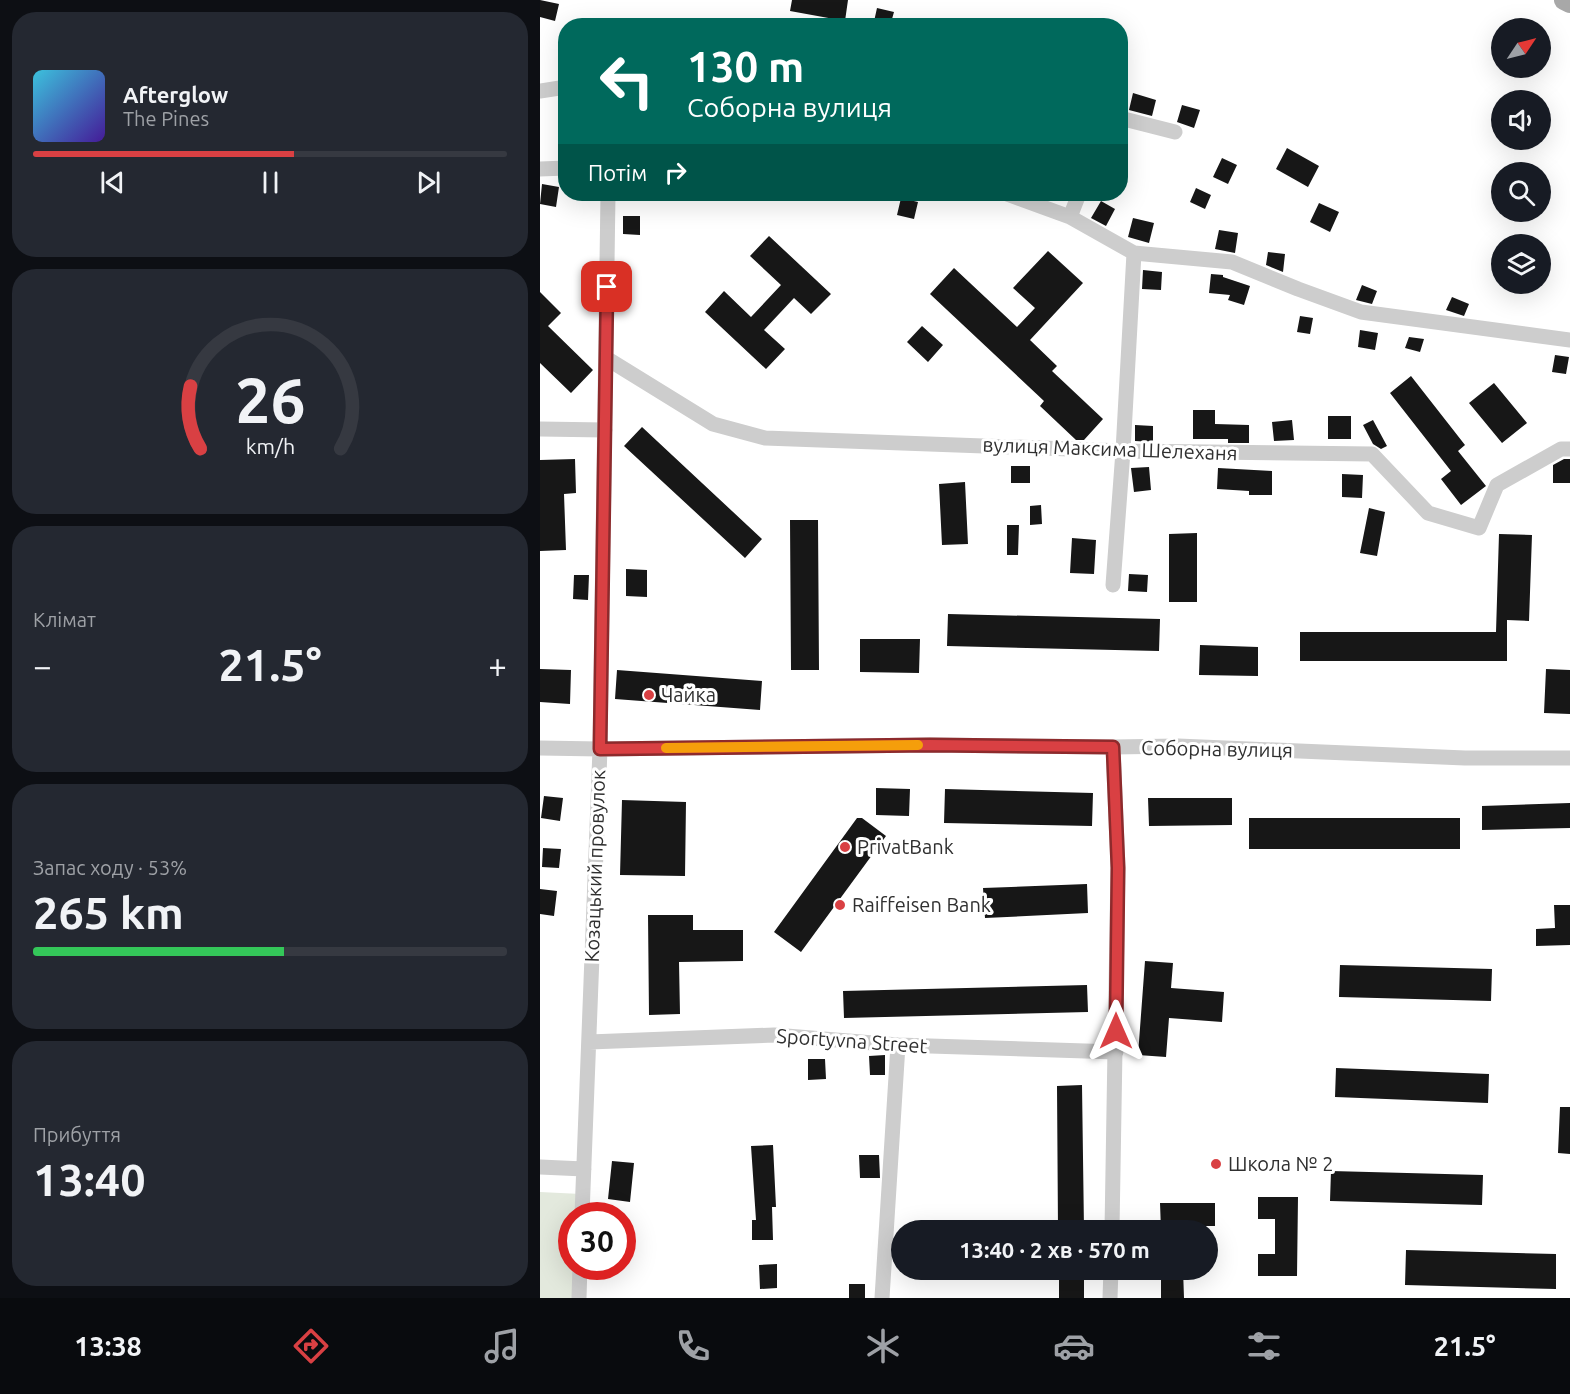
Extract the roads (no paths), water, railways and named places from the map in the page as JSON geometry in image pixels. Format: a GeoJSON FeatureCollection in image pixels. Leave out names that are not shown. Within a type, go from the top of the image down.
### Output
{"type":"FeatureCollection","features":[{"type":"Feature","properties":{"kind":"main road"},"geometry":{"type":"LineString","coordinates":[[1564,0],[1570,3]]}},
{"type":"Feature","properties":{"kind":"street"},"geometry":{"type":"LineString","coordinates":[[540,91],[558,88]]}},
{"type":"Feature","properties":{"kind":"street"},"geometry":{"type":"LineString","coordinates":[[1128,120],[1175,132]]}},
{"type":"Feature","properties":{"kind":"street"},"geometry":{"type":"LineString","coordinates":[[540,169],[558,168]]}},
{"type":"Feature","properties":{"kind":"street","name":"Козацький провулок"},"geometry":{"type":"LineString","coordinates":[[583,1202],[600,749],[608,201]]}},
{"type":"Feature","properties":{"kind":"street"},"geometry":{"type":"LineString","coordinates":[[1026,201],[1070,217],[1134,253],[1232,262],[1361,312],[1570,340]]}},
{"type":"Feature","properties":{"kind":"street"},"geometry":{"type":"LineString","coordinates":[[1070,217],[1076,201]]}},
{"type":"Feature","properties":{"kind":"street"},"geometry":{"type":"LineString","coordinates":[[1113,585],[1134,253]]}},
{"type":"Feature","properties":{"kind":"street","name":"вулиця Максима Шелеханя"},"geometry":{"type":"LineString","coordinates":[[606,358],[713,424],[765,438],[1123,452],[1372,454],[1428,513],[1479,528],[1497,485],[1561,449],[1570,449]]}},
{"type":"Feature","properties":{"kind":"street"},"geometry":{"type":"LineString","coordinates":[[540,429],[605,430]]}},
{"type":"Feature","properties":{"kind":"street","name":"Соборна вулиця"},"geometry":{"type":"LineString","coordinates":[[540,748],[1178,746],[1465,758],[1570,758]]}},
{"type":"Feature","properties":{"kind":"street"},"geometry":{"type":"LineString","coordinates":[[1112,1220],[1118,868],[1113,747]]}},
{"type":"Feature","properties":{"kind":"street","name":"Sportyvna Street"},"geometry":{"type":"LineString","coordinates":[[589,1042],[774,1035],[898,1045],[1116,1052]]}},
{"type":"Feature","properties":{"kind":"street"},"geometry":{"type":"LineString","coordinates":[[882,1298],[898,1045]]}},
{"type":"Feature","properties":{"kind":"street"},"geometry":{"type":"LineString","coordinates":[[540,1167],[584,1169]]}},
{"type":"Feature","properties":{"kind":"street"},"geometry":{"type":"LineString","coordinates":[[579,1298],[580,1280]]}},
{"type":"Feature","properties":{"kind":"street"},"geometry":{"type":"LineString","coordinates":[[1110,1298],[1111,1280]]}},
{"type":"Feature","properties":{"kind":"place","name":"Чайка"},"geometry":{"type":"Point","coordinates":[649,695]}},
{"type":"Feature","properties":{"kind":"place","name":"PrivatBank"},"geometry":{"type":"Point","coordinates":[845,847]}},
{"type":"Feature","properties":{"kind":"place","name":"Raiffeisen Bank"},"geometry":{"type":"Point","coordinates":[840,905]}},
{"type":"Feature","properties":{"kind":"place","name":"Школа № 2"},"geometry":{"type":"Point","coordinates":[1216,1164]}}]}
